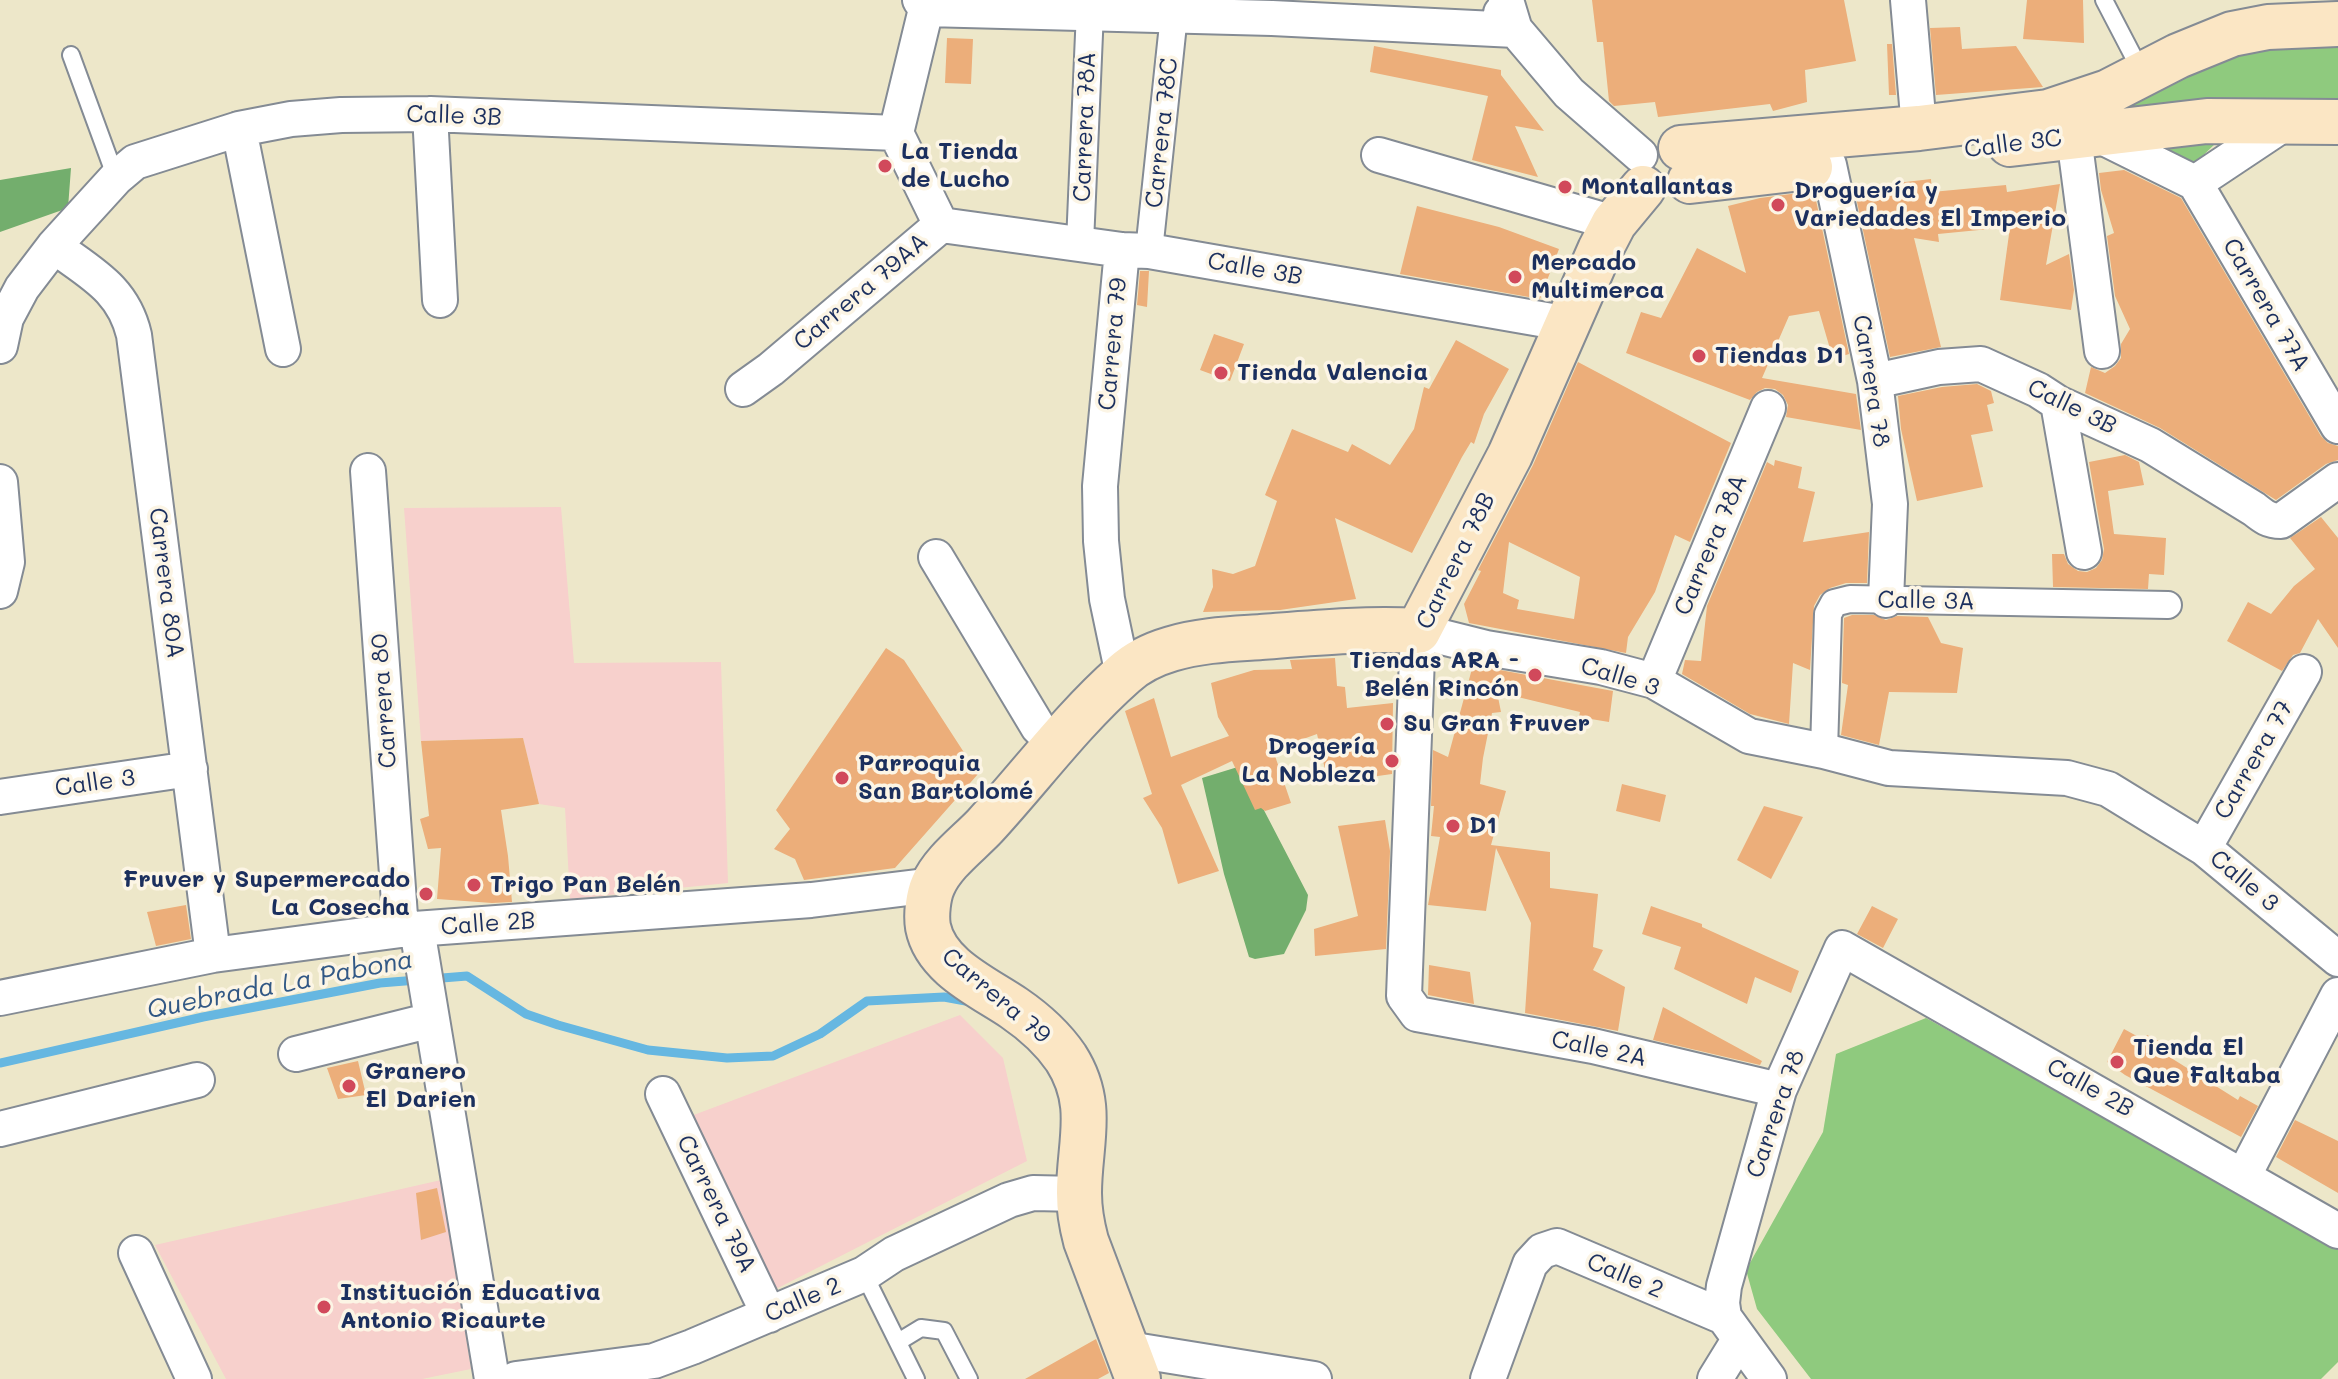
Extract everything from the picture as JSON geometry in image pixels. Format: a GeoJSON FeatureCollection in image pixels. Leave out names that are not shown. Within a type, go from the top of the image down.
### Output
{"type":"FeatureCollection","features":[{"type":"Feature","properties":{"kind":"main road","name":"Calle 3C"},"geometry":{"type":"LineString","coordinates":[[2087,123],[2143,75],[2206,43],[2268,27],[2338,24]]}},
{"type":"Feature","properties":{"kind":"main road","name":"Calle 3C"},"geometry":{"type":"LineString","coordinates":[[1664,168],[1919,128],[2036,114],[2087,123]]}},
{"type":"Feature","properties":{"kind":"main road","name":"Calle 3C"},"geometry":{"type":"LineString","coordinates":[[1664,168],[1829,165],[2087,123],[2338,122]]}},
{"type":"Feature","properties":{"kind":"main road","name":"Carrera 78B"},"geometry":{"type":"LineString","coordinates":[[1418,631],[1510,455],[1614,223],[1664,168]]}},
{"type":"Feature","properties":{"kind":"main road","name":"Calle 3"},"geometry":{"type":"LineString","coordinates":[[933,885],[949,863],[1056,745],[1123,675],[1150,657],[1173,649],[1218,641],[1343,632],[1418,631]]}},
{"type":"Feature","properties":{"kind":"main road","name":"Carrera 79"},"geometry":{"type":"LineString","coordinates":[[933,885],[927,924],[941,953],[977,985],[1044,1032],[1066,1058],[1081,1091],[1086,1123],[1079,1194],[1086,1241],[1133,1364]]}},
{"type":"Feature","properties":{"kind":"street"},"geometry":{"type":"LineString","coordinates":[[1489,0],[1511,15],[1569,93],[1664,168]]}},
{"type":"Feature","properties":{"kind":"street"},"geometry":{"type":"LineString","coordinates":[[1908,0],[1919,128]]}},
{"type":"Feature","properties":{"kind":"street"},"geometry":{"type":"LineString","coordinates":[[896,133],[923,4],[1024,5],[1090,11],[1141,7],[1174,15],[1273,9],[1511,15]]}},
{"type":"Feature","properties":{"kind":"street","name":"Carrera 78A"},"geometry":{"type":"LineString","coordinates":[[1080,243],[1090,11]]}},
{"type":"Feature","properties":{"kind":"street","name":"Carrera 78C"},"geometry":{"type":"LineString","coordinates":[[1136,250],[1174,15]]}},
{"type":"Feature","properties":{"kind":"street"},"geometry":{"type":"LineString","coordinates":[[430,114],[440,300]]}},
{"type":"Feature","properties":{"kind":"street","name":"Calle 3B"},"geometry":{"type":"LineString","coordinates":[[0,346],[6,318],[22,288],[54,246],[116,178],[135,162],[239,129],[291,119],[341,115],[430,114],[896,133]]}},
{"type":"Feature","properties":{"kind":"street"},"geometry":{"type":"LineString","coordinates":[[2087,123],[2195,183],[2288,121]]}},
{"type":"Feature","properties":{"kind":"street"},"geometry":{"type":"LineString","coordinates":[[2087,123],[2102,351]]}},
{"type":"Feature","properties":{"kind":"street"},"geometry":{"type":"LineString","coordinates":[[239,129],[283,349]]}},
{"type":"Feature","properties":{"kind":"street","name":"Carrera 79AA"},"geometry":{"type":"LineString","coordinates":[[743,389],[771,369],[941,225],[896,133]]}},
{"type":"Feature","properties":{"kind":"street"},"geometry":{"type":"LineString","coordinates":[[1379,155],[1614,223]]}},
{"type":"Feature","properties":{"kind":"street","name":"Carrera 78"},"geometry":{"type":"LineString","coordinates":[[1829,165],[1875,381],[1890,504],[1886,600]]}},
{"type":"Feature","properties":{"kind":"street","name":"Carrera 77A"},"geometry":{"type":"LineString","coordinates":[[2195,183],[2338,426]]}},
{"type":"Feature","properties":{"kind":"street","name":"Calle 3B"},"geometry":{"type":"LineString","coordinates":[[941,225],[1136,250],[1569,324]]}},
{"type":"Feature","properties":{"kind":"street","name":"Carrera 80A"},"geometry":{"type":"LineString","coordinates":[[54,246],[113,290],[129,313],[134,335],[213,955]]}},
{"type":"Feature","properties":{"kind":"street","name":"Carrera 79"},"geometry":{"type":"LineString","coordinates":[[1123,675],[1107,599],[1100,500],[1136,250]]}},
{"type":"Feature","properties":{"kind":"street","name":"Calle 3B"},"geometry":{"type":"LineString","coordinates":[[1875,381],[1939,367],[1981,364],[2150,445],[2267,519],[2281,521],[2338,480]]}},
{"type":"Feature","properties":{"kind":"street"},"geometry":{"type":"LineString","coordinates":[[2058,403],[2084,552]]}},
{"type":"Feature","properties":{"kind":"street","name":"Carrera 78A"},"geometry":{"type":"LineString","coordinates":[[1654,681],[1768,408]]}},
{"type":"Feature","properties":{"kind":"street","name":"Carrera 80"},"geometry":{"type":"LineString","coordinates":[[368,471],[413,940],[430,1010],[492,1379]]}},
{"type":"Feature","properties":{"kind":"street"},"geometry":{"type":"LineString","coordinates":[[0,482],[7,562],[0,591]]}},
{"type":"Feature","properties":{"kind":"street"},"geometry":{"type":"LineString","coordinates":[[936,557],[1038,727],[1056,745]]}},
{"type":"Feature","properties":{"kind":"street","name":"Calle 3A"},"geometry":{"type":"LineString","coordinates":[[1824,751],[1828,614],[1834,603],[1850,599],[2168,605]]}},
{"type":"Feature","properties":{"kind":"street","name":"Calle 3"},"geometry":{"type":"LineString","coordinates":[[1418,631],[1486,648],[1601,667],[1654,681],[1749,736],[1889,768],[2067,778],[2108,789],[2204,848],[2338,959]]}},
{"type":"Feature","properties":{"kind":"street","name":"Carrera 78B"},"geometry":{"type":"LineString","coordinates":[[1417,1014],[1404,996],[1418,631]]}},
{"type":"Feature","properties":{"kind":"street","name":"Carrera 77"},"geometry":{"type":"LineString","coordinates":[[2204,848],[2304,672]]}},
{"type":"Feature","properties":{"kind":"street","name":"Calle 3"},"geometry":{"type":"LineString","coordinates":[[0,797],[190,769]]}},
{"type":"Feature","properties":{"kind":"street","name":"Calle 2B"},"geometry":{"type":"LineString","coordinates":[[0,998],[213,955],[413,940],[933,885]]}},
{"type":"Feature","properties":{"kind":"street","name":"Carrera 78"},"geometry":{"type":"LineString","coordinates":[[1715,1379],[1779,1090],[1842,948]]}},
{"type":"Feature","properties":{"kind":"street","name":"Calle 2B"},"geometry":{"type":"LineString","coordinates":[[1842,948],[2338,1231]]}},
{"type":"Feature","properties":{"kind":"street"},"geometry":{"type":"LineString","coordinates":[[2244,1175],[2338,995]]}},
{"type":"Feature","properties":{"kind":"street"},"geometry":{"type":"LineString","coordinates":[[296,1054],[430,1010]]}},
{"type":"Feature","properties":{"kind":"street","name":"Calle 2A"},"geometry":{"type":"LineString","coordinates":[[1417,1014],[1593,1046],[1779,1090]]}},
{"type":"Feature","properties":{"kind":"street"},"geometry":{"type":"LineString","coordinates":[[0,1129],[197,1080]]}},
{"type":"Feature","properties":{"kind":"street","name":"Carrera 79A"},"geometry":{"type":"LineString","coordinates":[[663,1094],[769,1315]]}},
{"type":"Feature","properties":{"kind":"street","name":"Calle 2"},"geometry":{"type":"LineString","coordinates":[[516,1379],[654,1361],[864,1274],[894,1254],[1009,1200],[1033,1193],[1079,1194]]}},
{"type":"Feature","properties":{"kind":"street","name":"Calle 2"},"geometry":{"type":"LineString","coordinates":[[1488,1379],[1530,1264],[1542,1251],[1557,1246],[1729,1315]]}},
{"type":"Feature","properties":{"kind":"street"},"geometry":{"type":"LineString","coordinates":[[136,1253],[194,1379]]}},
{"type":"Feature","properties":{"kind":"street"},"geometry":{"type":"LineString","coordinates":[[1729,1315],[1769,1379]]}},
{"type":"Feature","properties":{"kind":"street"},"geometry":{"type":"LineString","coordinates":[[1133,1364],[1314,1379]]}},
{"type":"Feature","properties":{"kind":"lane"},"geometry":{"type":"LineString","coordinates":[[2104,0],[2143,75]]}},
{"type":"Feature","properties":{"kind":"lane"},"geometry":{"type":"LineString","coordinates":[[71,55],[116,178]]}},
{"type":"Feature","properties":{"kind":"lane"},"geometry":{"type":"LineString","coordinates":[[864,1274],[916,1379]]}},
{"type":"Feature","properties":{"kind":"lane"},"geometry":{"type":"LineString","coordinates":[[898,1342],[921,1328],[944,1331],[969,1379]]}},
{"type":"Feature","properties":{"kind":"shaded area"},"geometry":{"type":"Polygon","coordinates":[[[561,507],[574,663],[721,662],[728,883],[570,899],[565,808],[539,804],[523,738],[421,741],[404,508],[561,507]]]}},
{"type":"Feature","properties":{"kind":"shaded area"},"geometry":{"type":"Polygon","coordinates":[[[960,1015],[1003,1058],[1027,1161],[774,1290],[691,1116],[960,1015]]]}},
{"type":"Feature","properties":{"kind":"shaded area","name":"Institución Educativa Antonio Ricaurte"},"geometry":{"type":"Polygon","coordinates":[[[441,1180],[471,1369],[422,1379],[226,1379],[155,1245],[441,1180]]]}},
{"type":"Feature","properties":{"kind":"green space"},"geometry":{"type":"Polygon","coordinates":[[[2338,40],[2338,113],[2134,116],[2130,96],[2251,47],[2338,40]]]}},
{"type":"Feature","properties":{"kind":"green space"},"geometry":{"type":"Polygon","coordinates":[[[2217,142],[2189,169],[2163,148],[2217,142]]]}},
{"type":"Feature","properties":{"kind":"green space"},"geometry":{"type":"Polygon","coordinates":[[[71,168],[68,208],[0,232],[0,180],[71,168]]]}},
{"type":"Feature","properties":{"kind":"green space"},"geometry":{"type":"Polygon","coordinates":[[[1241,766],[1308,895],[1306,910],[1284,954],[1255,959],[1249,957],[1224,874],[1202,778],[1241,766]]]}},
{"type":"Feature","properties":{"kind":"green space"},"geometry":{"type":"Polygon","coordinates":[[[1926,1018],[2338,1246],[2338,1362],[2321,1379],[1811,1379],[1757,1309],[1746,1270],[1823,1132],[1836,1054],[1926,1018]]]}},
{"type":"Feature","properties":{"kind":"building"},"geometry":{"type":"Polygon","coordinates":[[[1592,0],[1844,0],[1856,61],[1805,70],[1807,102],[1773,111],[1770,104],[1658,117],[1655,102],[1614,106],[1609,101],[1603,42],[1597,42],[1592,0]]]}},
{"type":"Feature","properties":{"kind":"building"},"geometry":{"type":"Polygon","coordinates":[[[2027,0],[2083,0],[2084,43],[2023,39],[2027,0]]]}},
{"type":"Feature","properties":{"kind":"building"},"geometry":{"type":"Polygon","coordinates":[[[1960,27],[1962,49],[2016,46],[2043,87],[1936,95],[1930,28],[1960,27]]]}},
{"type":"Feature","properties":{"kind":"building"},"geometry":{"type":"Polygon","coordinates":[[[947,38],[973,39],[971,84],[945,83],[947,38]]]}},
{"type":"Feature","properties":{"kind":"building"},"geometry":{"type":"Polygon","coordinates":[[[1887,44],[1892,44],[1896,95],[1889,95],[1887,44]]]}},
{"type":"Feature","properties":{"kind":"building"},"geometry":{"type":"Polygon","coordinates":[[[1374,46],[1501,70],[1501,75],[1544,131],[1515,126],[1538,177],[1472,160],[1488,96],[1370,72],[1374,46]]]}},
{"type":"Feature","properties":{"kind":"building"},"geometry":{"type":"Polygon","coordinates":[[[2124,170],[2181,198],[2321,436],[2328,443],[2338,446],[2338,460],[2326,464],[2276,500],[2160,428],[2085,393],[2091,367],[2105,373],[2115,366],[2121,358],[2121,344],[2130,329],[2115,296],[2107,236],[2114,233],[2099,173],[2124,170]]]}},
{"type":"Feature","properties":{"kind":"building"},"geometry":{"type":"Polygon","coordinates":[[[1931,179],[1932,192],[2006,185],[2007,192],[2060,184],[2046,265],[2069,254],[2074,290],[2071,310],[2000,300],[2010,227],[1938,234],[1939,242],[1914,238],[1941,347],[1890,357],[1854,188],[1931,179]]]}},
{"type":"Feature","properties":{"kind":"building"},"geometry":{"type":"Polygon","coordinates":[[[1814,191],[1849,354],[1833,359],[1819,311],[1789,316],[1762,378],[1856,394],[1861,430],[1786,417],[1788,405],[1783,395],[1775,389],[1765,388],[1750,400],[1626,353],[1641,312],[1661,318],[1697,248],[1746,273],[1728,206],[1814,191]]]}},
{"type":"Feature","properties":{"kind":"building"},"geometry":{"type":"Polygon","coordinates":[[[1417,206],[1499,227],[1559,249],[1540,299],[1400,274],[1417,206]]]}},
{"type":"Feature","properties":{"kind":"building"},"geometry":{"type":"Polygon","coordinates":[[[1140,271],[1149,271],[1147,307],[1137,305],[1140,271]]]}},
{"type":"Feature","properties":{"kind":"building"},"geometry":{"type":"Polygon","coordinates":[[[1214,334],[1244,344],[1230,381],[1200,370],[1214,334]]]}},
{"type":"Feature","properties":{"kind":"building"},"geometry":{"type":"Polygon","coordinates":[[[1456,340],[1509,369],[1484,414],[1474,444],[1471,442],[1462,457],[1412,553],[1335,518],[1356,599],[1280,610],[1203,612],[1213,587],[1212,569],[1233,574],[1255,566],[1277,501],[1265,495],[1292,429],[1348,452],[1352,444],[1390,465],[1414,429],[1424,387],[1429,389],[1456,340]]]}},
{"type":"Feature","properties":{"kind":"building"},"geometry":{"type":"Polygon","coordinates":[[[1578,362],[1731,443],[1690,542],[1675,535],[1655,592],[1628,637],[1626,653],[1469,623],[1464,604],[1481,571],[1478,570],[1533,465],[1578,362]],[[1509,542],[1503,593],[1519,600],[1517,609],[1574,619],[1580,577],[1509,542]]]}},
{"type":"Feature","properties":{"kind":"building"},"geometry":{"type":"Polygon","coordinates":[[[1977,384],[1991,391],[1994,403],[1987,405],[1993,431],[1971,435],[1983,487],[1917,501],[1901,429],[1898,396],[1977,384]]]}},
{"type":"Feature","properties":{"kind":"building"},"geometry":{"type":"Polygon","coordinates":[[[2125,455],[2139,462],[2144,485],[2108,491],[2114,534],[2166,538],[2164,575],[2149,574],[2148,589],[2053,587],[2052,554],[2064,554],[2068,564],[2078,571],[2087,572],[2096,568],[2102,560],[2104,549],[2089,462],[2125,455]]]}},
{"type":"Feature","properties":{"kind":"building"},"geometry":{"type":"Polygon","coordinates":[[[1775,460],[1802,467],[1798,488],[1815,492],[1803,542],[1869,532],[1867,583],[1846,583],[1830,588],[1820,595],[1814,606],[1810,670],[1793,663],[1789,724],[1750,714],[1682,674],[1685,660],[1701,661],[1707,606],[1767,462],[1774,466],[1775,460]]]}},
{"type":"Feature","properties":{"kind":"building"},"geometry":{"type":"Polygon","coordinates":[[[2321,517],[2338,538],[2338,648],[2318,619],[2300,653],[2293,655],[2282,671],[2227,641],[2248,602],[2271,614],[2294,586],[2315,569],[2290,538],[2321,517]]]}},
{"type":"Feature","properties":{"kind":"building"},"geometry":{"type":"Polygon","coordinates":[[[1874,615],[1886,620],[1897,616],[1928,617],[1941,643],[1963,648],[1957,693],[1889,692],[1879,745],[1841,735],[1848,685],[1842,683],[1844,618],[1874,615]]]}},
{"type":"Feature","properties":{"kind":"building"},"geometry":{"type":"Polygon","coordinates":[[[886,648],[904,660],[978,774],[895,868],[804,880],[795,859],[774,849],[790,829],[776,810],[886,648]]]}},
{"type":"Feature","properties":{"kind":"building"},"geometry":{"type":"Polygon","coordinates":[[[1335,658],[1337,686],[1345,687],[1347,708],[1393,703],[1392,774],[1328,783],[1317,734],[1273,750],[1291,803],[1265,811],[1261,808],[1255,810],[1232,761],[1181,785],[1219,871],[1178,884],[1162,828],[1143,798],[1152,794],[1125,711],[1154,698],[1171,757],[1229,736],[1218,717],[1211,683],[1254,670],[1292,669],[1290,660],[1335,658]]]}},
{"type":"Feature","properties":{"kind":"building"},"geometry":{"type":"Polygon","coordinates":[[[1473,665],[1613,691],[1609,722],[1579,717],[1580,712],[1497,692],[1501,712],[1492,713],[1480,784],[1506,791],[1491,845],[1550,852],[1550,888],[1598,894],[1593,947],[1603,950],[1593,970],[1625,987],[1618,1031],[1525,1013],[1531,923],[1496,848],[1486,911],[1428,905],[1440,837],[1431,836],[1433,750],[1448,757],[1473,665]]]}},
{"type":"Feature","properties":{"kind":"building"},"geometry":{"type":"Polygon","coordinates":[[[523,738],[539,804],[501,810],[512,902],[437,899],[441,848],[428,849],[420,819],[429,816],[421,741],[523,738]]]}},
{"type":"Feature","properties":{"kind":"building"},"geometry":{"type":"Polygon","coordinates":[[[1622,784],[1666,795],[1660,822],[1616,811],[1622,784]]]}},
{"type":"Feature","properties":{"kind":"building"},"geometry":{"type":"Polygon","coordinates":[[[1764,806],[1803,817],[1771,879],[1737,860],[1764,806]]]}},
{"type":"Feature","properties":{"kind":"building"},"geometry":{"type":"Polygon","coordinates":[[[1385,820],[1390,851],[1386,949],[1315,956],[1314,929],[1358,916],[1338,826],[1385,820]]]}},
{"type":"Feature","properties":{"kind":"building"},"geometry":{"type":"Polygon","coordinates":[[[186,905],[191,939],[156,946],[147,912],[186,905]]]}},
{"type":"Feature","properties":{"kind":"building"},"geometry":{"type":"Polygon","coordinates":[[[1651,906],[1702,924],[1702,927],[1799,971],[1791,993],[1755,977],[1747,1004],[1674,969],[1681,947],[1642,934],[1651,906]]]}},
{"type":"Feature","properties":{"kind":"building"},"geometry":{"type":"Polygon","coordinates":[[[1872,906],[1898,919],[1883,948],[1857,934],[1872,906]]]}},
{"type":"Feature","properties":{"kind":"building"},"geometry":{"type":"Polygon","coordinates":[[[1429,965],[1470,972],[1474,1004],[1428,995],[1429,965]]]}},
{"type":"Feature","properties":{"kind":"building"},"geometry":{"type":"Polygon","coordinates":[[[1663,1007],[1762,1061],[1760,1065],[1653,1040],[1663,1007]]]}},
{"type":"Feature","properties":{"kind":"building"},"geometry":{"type":"Polygon","coordinates":[[[2124,1029],[2144,1040],[2147,1035],[2173,1048],[2168,1056],[2238,1100],[2240,1096],[2258,1106],[2241,1137],[2125,1075],[2107,1062],[2124,1029]]]}},
{"type":"Feature","properties":{"kind":"building","name":"Granero El Darien"},"geometry":{"type":"Polygon","coordinates":[[[358,1061],[366,1095],[338,1099],[327,1068],[358,1061]]]}},
{"type":"Feature","properties":{"kind":"building"},"geometry":{"type":"Polygon","coordinates":[[[2295,1120],[2338,1141],[2338,1193],[2276,1157],[2295,1120]]]}},
{"type":"Feature","properties":{"kind":"building"},"geometry":{"type":"Polygon","coordinates":[[[437,1188],[446,1232],[421,1240],[416,1193],[437,1188]]]}},
{"type":"Feature","properties":{"kind":"building"},"geometry":{"type":"Polygon","coordinates":[[[1096,1339],[1109,1373],[1098,1379],[1025,1379],[1096,1339]]]}},
{"type":"Feature","properties":{"kind":"waterway","name":"Quebrada La Pabona"},"geometry":{"type":"LineString","coordinates":[[0,1063],[203,1017],[380,983],[467,976],[526,1014],[558,1025],[648,1050],[727,1058],[773,1056],[820,1034],[867,1001],[944,997],[971,1002]]}},
{"type":"Feature","properties":{"kind":"place","name":"La Tienda de Lucho"},"geometry":{"type":"Point","coordinates":[885,166]}},
{"type":"Feature","properties":{"kind":"place","name":"Montallantas"},"geometry":{"type":"Point","coordinates":[1565,187]}},
{"type":"Feature","properties":{"kind":"place","name":"Droguería y Variedades El Imperio"},"geometry":{"type":"Point","coordinates":[1778,205]}},
{"type":"Feature","properties":{"kind":"place","name":"Mercado Multimerca"},"geometry":{"type":"Point","coordinates":[1515,277]}},
{"type":"Feature","properties":{"kind":"place","name":"Tiendas D1"},"geometry":{"type":"Point","coordinates":[1699,356]}},
{"type":"Feature","properties":{"kind":"place","name":"Tienda Valencia"},"geometry":{"type":"Point","coordinates":[1221,373]}},
{"type":"Feature","properties":{"kind":"place","name":"Tiendas ARA - Belén Rincón"},"geometry":{"type":"Point","coordinates":[1535,675]}},
{"type":"Feature","properties":{"kind":"place","name":"Su Gran Fruver"},"geometry":{"type":"Point","coordinates":[1387,724]}},
{"type":"Feature","properties":{"kind":"place","name":"Drogería La Nobleza"},"geometry":{"type":"Point","coordinates":[1392,761]}},
{"type":"Feature","properties":{"kind":"place","name":"Parroquia San Bartolomé"},"geometry":{"type":"Point","coordinates":[842,778]}},
{"type":"Feature","properties":{"kind":"place","name":"D1"},"geometry":{"type":"Point","coordinates":[1453,826]}},
{"type":"Feature","properties":{"kind":"place","name":"Trigo Pan Belén"},"geometry":{"type":"Point","coordinates":[474,885]}},
{"type":"Feature","properties":{"kind":"place","name":"Fruver y Supermercado La Cosecha"},"geometry":{"type":"Point","coordinates":[426,894]}},
{"type":"Feature","properties":{"kind":"place","name":"Tienda El Que Faltaba"},"geometry":{"type":"Point","coordinates":[2117,1062]}},
{"type":"Feature","properties":{"kind":"place","name":"Granero El Darien"},"geometry":{"type":"Point","coordinates":[349,1086]}},
{"type":"Feature","properties":{"kind":"place","name":"Institución Educativa Antonio Ricaurte"},"geometry":{"type":"Point","coordinates":[324,1307]}}]}
